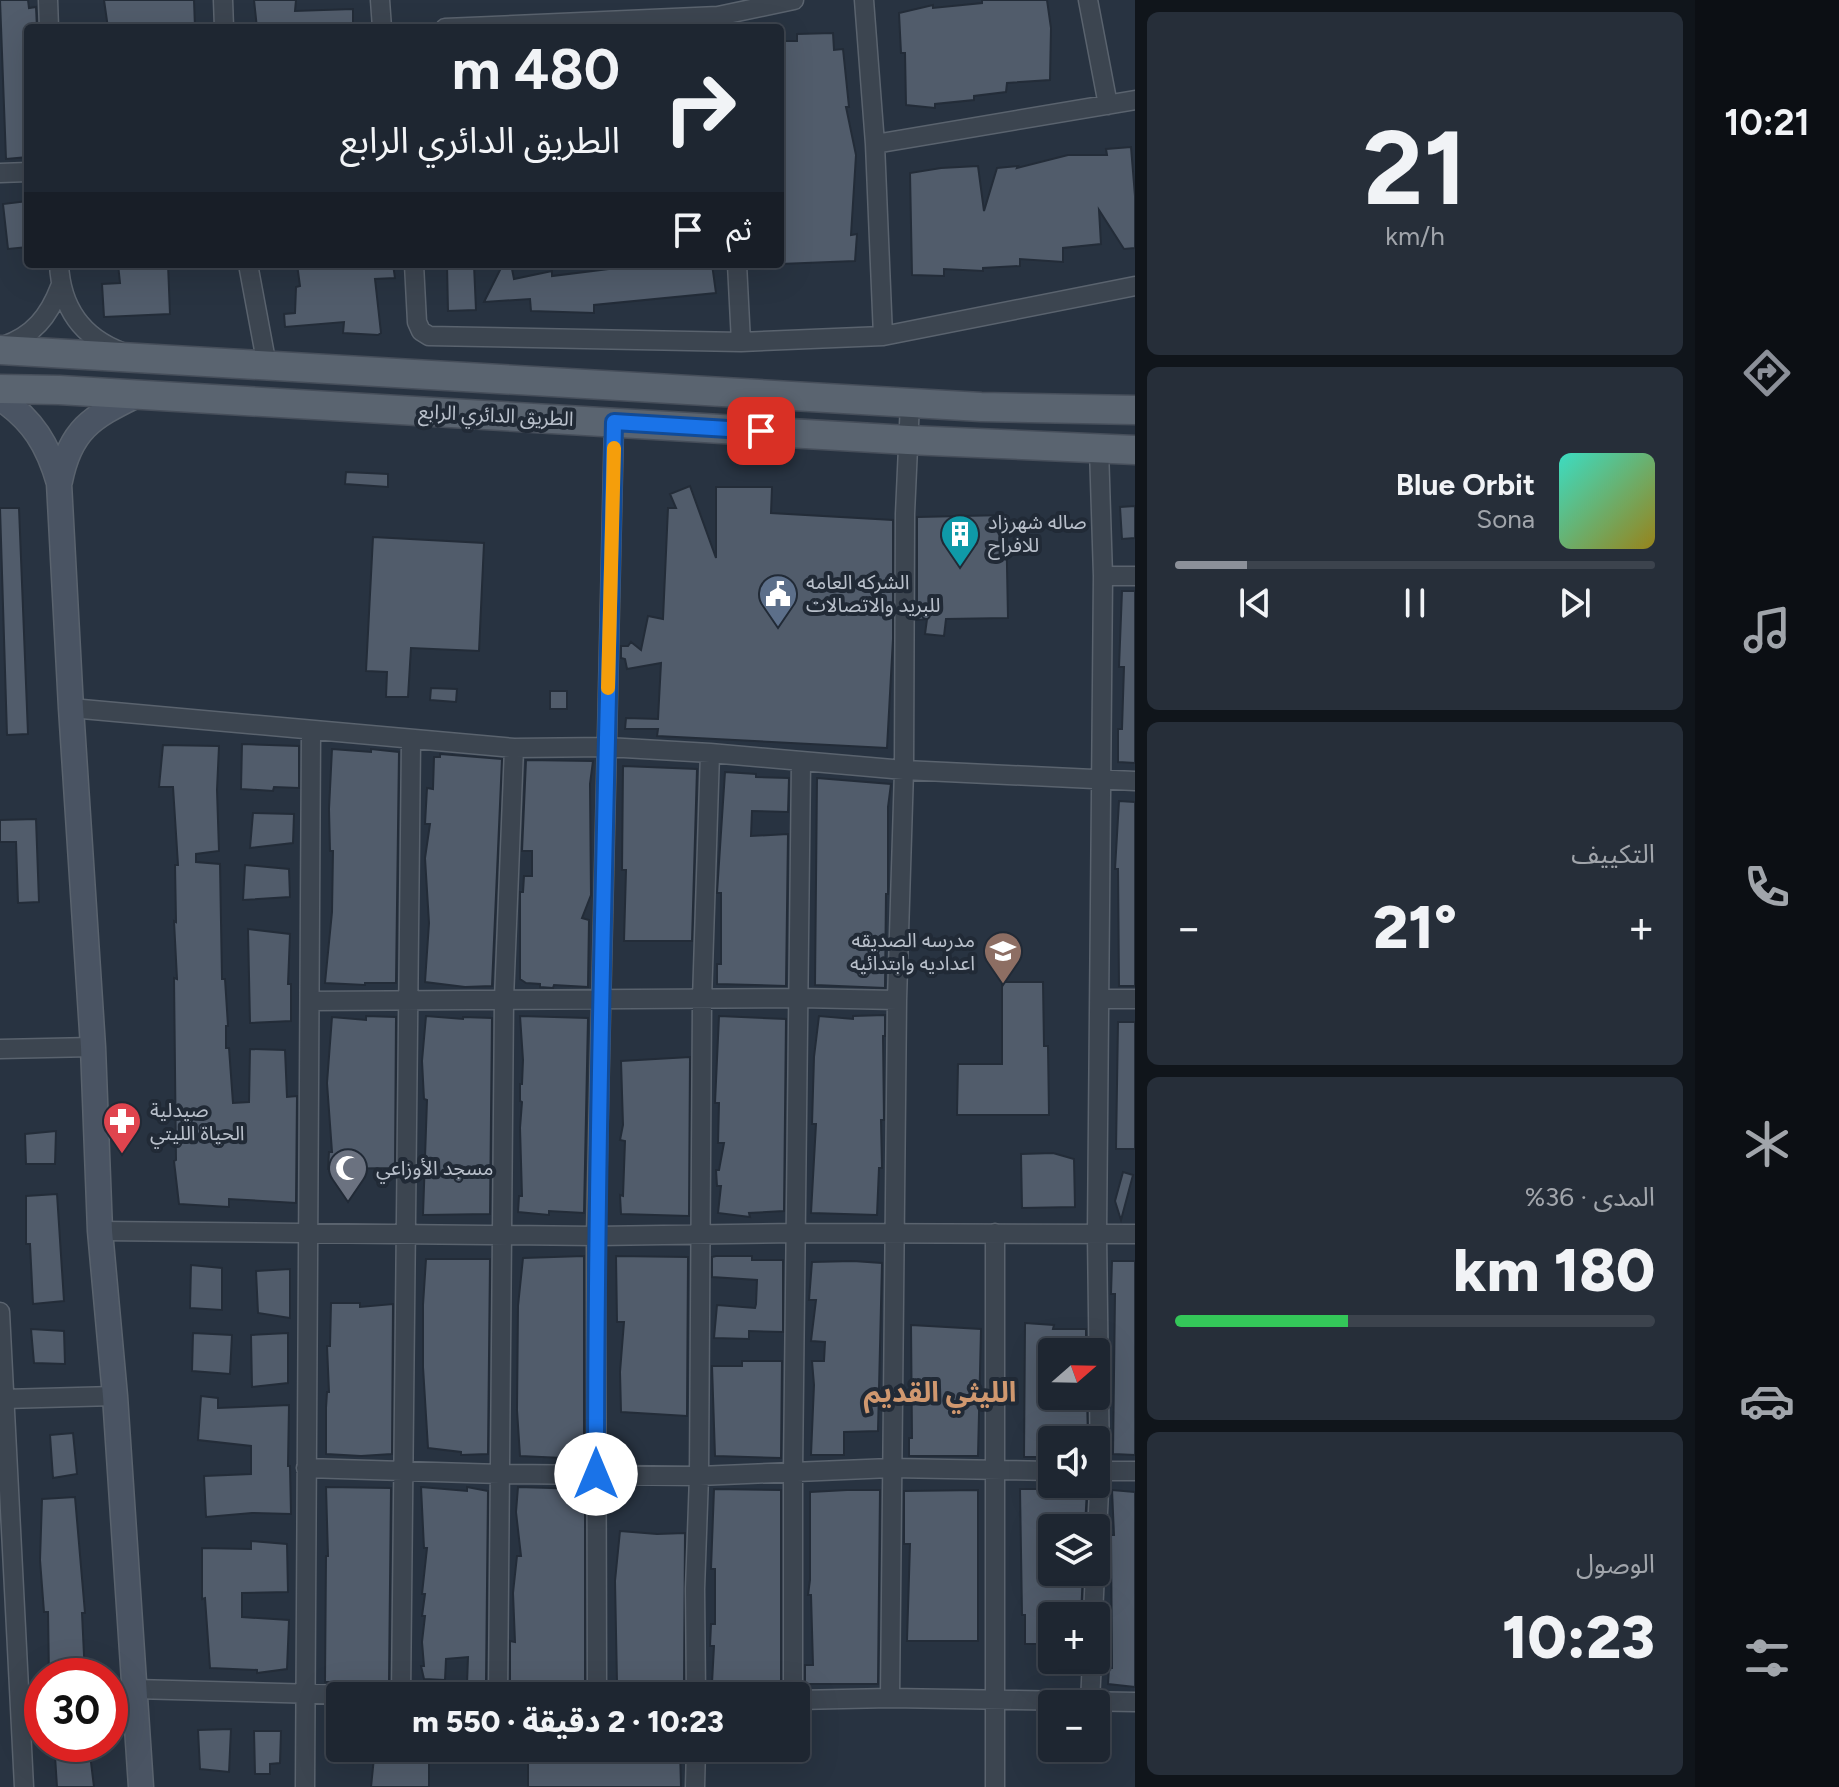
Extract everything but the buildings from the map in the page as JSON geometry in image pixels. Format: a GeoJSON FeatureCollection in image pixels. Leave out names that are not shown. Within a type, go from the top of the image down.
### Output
{"type":"FeatureCollection","features":[{"type":"Feature","properties":{"kind":"main road","name":"الطريق الدائري الرابع"},"geometry":{"type":"LineString","coordinates":[[0,349],[910,403],[1135,410]]}},
{"type":"Feature","properties":{"kind":"main road","name":"الطريق الدائري الرابع"},"geometry":{"type":"LineString","coordinates":[[0,389],[1135,450]]}},
{"type":"Feature","properties":{"kind":"street"},"geometry":{"type":"LineString","coordinates":[[48,0],[49,24]]}},
{"type":"Feature","properties":{"kind":"street"},"geometry":{"type":"LineString","coordinates":[[223,0],[224,24]]}},
{"type":"Feature","properties":{"kind":"street"},"geometry":{"type":"LineString","coordinates":[[380,0],[382,24]]}},
{"type":"Feature","properties":{"kind":"street"},"geometry":{"type":"LineString","coordinates":[[529,24],[718,15],[794,0]]}},
{"type":"Feature","properties":{"kind":"street"},"geometry":{"type":"LineString","coordinates":[[864,0],[875,144],[883,336]]}},
{"type":"Feature","properties":{"kind":"street"},"geometry":{"type":"LineString","coordinates":[[1088,0],[1108,105]]}},
{"type":"Feature","properties":{"kind":"street"},"geometry":{"type":"LineString","coordinates":[[875,144],[1135,100]]}},
{"type":"Feature","properties":{"kind":"street"},"geometry":{"type":"LineString","coordinates":[[0,173],[24,172]]}},
{"type":"Feature","properties":{"kind":"street"},"geometry":{"type":"LineString","coordinates":[[59,268],[60,287],[69,310],[81,325],[105,344],[136,358]]}},
{"type":"Feature","properties":{"kind":"street"},"geometry":{"type":"LineString","coordinates":[[249,268],[267,366]]}},
{"type":"Feature","properties":{"kind":"street"},"geometry":{"type":"LineString","coordinates":[[414,268],[417,322],[421,331],[429,336],[741,342],[883,336],[1135,286]]}},
{"type":"Feature","properties":{"kind":"street"},"geometry":{"type":"LineString","coordinates":[[737,268],[741,342]]}},
{"type":"Feature","properties":{"kind":"street"},"geometry":{"type":"LineString","coordinates":[[0,349],[16,342],[43,321],[60,287]]}},
{"type":"Feature","properties":{"kind":"street"},"geometry":{"type":"LineString","coordinates":[[59,483],[64,460],[84,427],[99,414],[135,396]]}},
{"type":"Feature","properties":{"kind":"street"},"geometry":{"type":"LineString","coordinates":[[0,398],[17,409],[43,439],[59,483],[93,1047],[100,1231],[115,1396],[141,1787]]}},
{"type":"Feature","properties":{"kind":"street"},"geometry":{"type":"LineString","coordinates":[[890,1698],[897,1000],[910,403]]}},
{"type":"Feature","properties":{"kind":"street"},"geometry":{"type":"LineString","coordinates":[[597,1682],[596,1236],[614,422]]}},
{"type":"Feature","properties":{"kind":"street"},"geometry":{"type":"LineString","coordinates":[[1098,1426],[1103,576],[1099,449]]}},
{"type":"Feature","properties":{"kind":"street"},"geometry":{"type":"LineString","coordinates":[[1103,576],[1135,576]]}},
{"type":"Feature","properties":{"kind":"street"},"geometry":{"type":"LineString","coordinates":[[71,708],[514,748],[607,747],[904,770],[1135,781]]}},
{"type":"Feature","properties":{"kind":"street"},"geometry":{"type":"LineString","coordinates":[[305,1787],[303,1693],[310,1232],[311,731]]}},
{"type":"Feature","properties":{"kind":"street"},"geometry":{"type":"LineString","coordinates":[[401,1682],[411,740]]}},
{"type":"Feature","properties":{"kind":"street"},"geometry":{"type":"LineString","coordinates":[[498,1682],[504,999],[514,748]]}},
{"type":"Feature","properties":{"kind":"street"},"geometry":{"type":"LineString","coordinates":[[696,1682],[702,1000],[710,753]]}},
{"type":"Feature","properties":{"kind":"street"},"geometry":{"type":"LineString","coordinates":[[794,1682],[793,1471],[801,761]]}},
{"type":"Feature","properties":{"kind":"street"},"geometry":{"type":"LineString","coordinates":[[310,1001],[409,998],[897,1000]]}},
{"type":"Feature","properties":{"kind":"street"},"geometry":{"type":"LineString","coordinates":[[1100,999],[1135,999]]}},
{"type":"Feature","properties":{"kind":"street"},"geometry":{"type":"LineString","coordinates":[[0,1049],[93,1047]]}},
{"type":"Feature","properties":{"kind":"street"},"geometry":{"type":"LineString","coordinates":[[100,1231],[596,1236],[1135,1234]]}},
{"type":"Feature","properties":{"kind":"street"},"geometry":{"type":"LineString","coordinates":[[995,1233],[995,1787]]}},
{"type":"Feature","properties":{"kind":"street"},"geometry":{"type":"LineString","coordinates":[[0,1312],[9,1651],[21,1718],[24,1787]]}},
{"type":"Feature","properties":{"kind":"street"},"geometry":{"type":"LineString","coordinates":[[4,1399],[115,1396]]}},
{"type":"Feature","properties":{"kind":"street"},"geometry":{"type":"LineString","coordinates":[[306,1468],[699,1476],[891,1468],[1038,1471]]}},
{"type":"Feature","properties":{"kind":"street"},"geometry":{"type":"LineString","coordinates":[[1110,1471],[1135,1471]]}},
{"type":"Feature","properties":{"kind":"street"},"geometry":{"type":"LineString","coordinates":[[135,1689],[326,1694]]}},
{"type":"Feature","properties":{"kind":"street"},"geometry":{"type":"LineString","coordinates":[[810,1698],[1038,1701]]}},
{"type":"Feature","properties":{"kind":"street"},"geometry":{"type":"LineString","coordinates":[[1110,1702],[1135,1702]]}},
{"type":"Feature","properties":{"kind":"street"},"geometry":{"type":"LineString","coordinates":[[128,1714],[136,1714]]}},
{"type":"Feature","properties":{"kind":"street"},"geometry":{"type":"LineString","coordinates":[[695,1787],[696,1762]]}},
{"type":"Feature","properties":{"kind":"slow traffic"},"geometry":{"type":"LineString","coordinates":[[608,688],[614,448]]}},
{"type":"Feature","properties":{"kind":"place","name":"صاله شهرزاد للافراح"},"geometry":{"type":"Point","coordinates":[960,568]}},
{"type":"Feature","properties":{"kind":"place","name":"الشركه العامه للبريد والاتصالات"},"geometry":{"type":"Point","coordinates":[778,628]}},
{"type":"Feature","properties":{"kind":"place","name":"مدرسه الصديقه اعداديه وابتدائيه"},"geometry":{"type":"Point","coordinates":[1003,985]}},
{"type":"Feature","properties":{"kind":"place","name":"صيدلية الحياة الليتي"},"geometry":{"type":"Point","coordinates":[122,1155]}},
{"type":"Feature","properties":{"kind":"place","name":"مسجد الأوزاعي"},"geometry":{"type":"Point","coordinates":[348,1202]}},
{"type":"Feature","properties":{"kind":"district","name":"الليثي القديم"},"geometry":{"type":"Point","coordinates":[940,1392]}},
{"type":"Feature","properties":{"kind":"route"},"geometry":{"type":"LineString","coordinates":[[596,1474],[598,1107],[603,999],[614,422],[761,431]]}}]}
